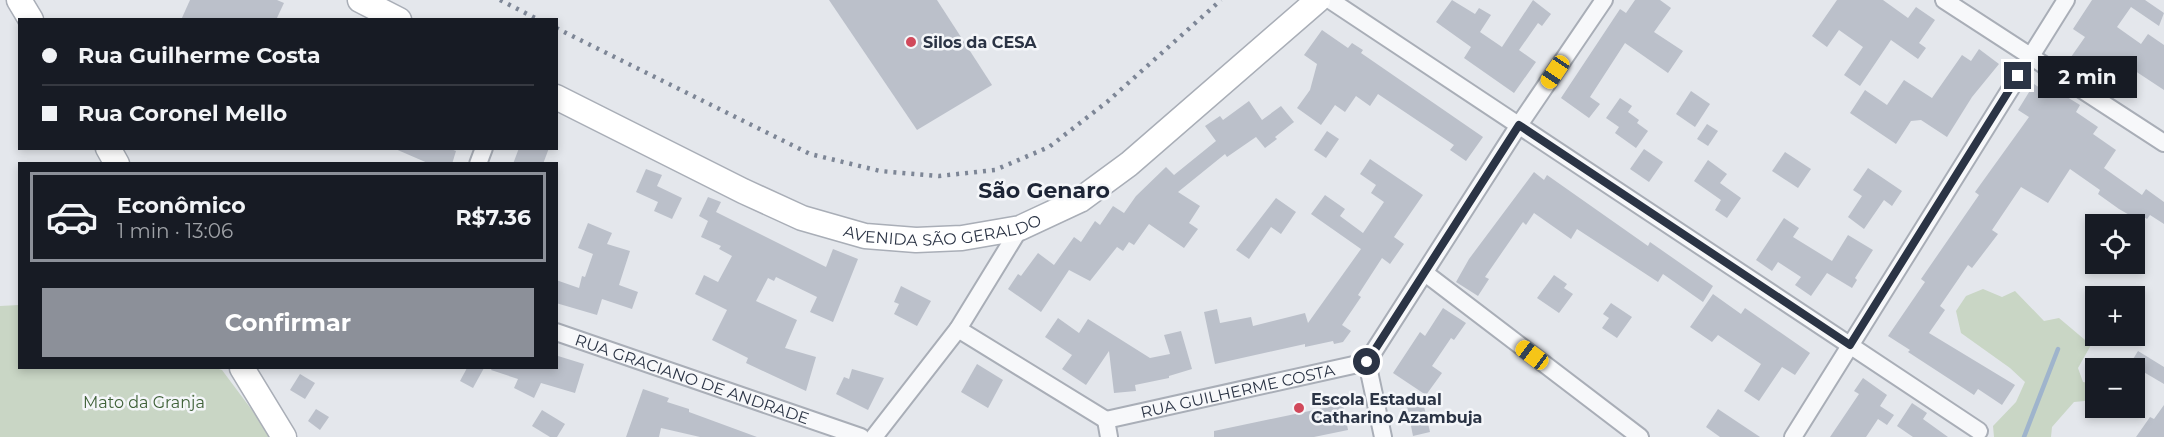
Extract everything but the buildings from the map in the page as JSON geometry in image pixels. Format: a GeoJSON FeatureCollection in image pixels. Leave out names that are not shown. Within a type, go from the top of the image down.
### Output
{"type":"FeatureCollection","features":[{"type":"Feature","properties":{"kind":"street"},"geometry":{"type":"LineString","coordinates":[[19,0],[30,18]]}},
{"type":"Feature","properties":{"kind":"street"},"geometry":{"type":"LineString","coordinates":[[360,0],[395,18]]}},
{"type":"Feature","properties":{"kind":"street","name":"AVENIDA SÃO GERALDO"},"geometry":{"type":"LineString","coordinates":[[558,98],[743,191],[802,218],[865,236],[916,240],[962,238],[1020,228],[1080,200],[1129,164],[1318,0]]}},
{"type":"Feature","properties":{"kind":"street"},"geometry":{"type":"LineString","coordinates":[[1330,0],[1979,431]]}},
{"type":"Feature","properties":{"kind":"street"},"geometry":{"type":"LineString","coordinates":[[1383,437],[1367,362],[1519,125],[1604,0]]}},
{"type":"Feature","properties":{"kind":"street"},"geometry":{"type":"LineString","coordinates":[[1944,0],[2164,143]]}},
{"type":"Feature","properties":{"kind":"street"},"geometry":{"type":"LineString","coordinates":[[1793,437],[2066,0]]}},
{"type":"Feature","properties":{"kind":"street"},"geometry":{"type":"LineString","coordinates":[[874,437],[958,328],[1020,228]]}},
{"type":"Feature","properties":{"kind":"street"},"geometry":{"type":"LineString","coordinates":[[1425,273],[1640,437]]}},
{"type":"Feature","properties":{"kind":"street","name":"RUA GUILHERME COSTA"},"geometry":{"type":"LineString","coordinates":[[958,328],[1107,429],[1367,362]]}},
{"type":"Feature","properties":{"kind":"street","name":"RUA GRACIANO DE ANDRADE"},"geometry":{"type":"LineString","coordinates":[[558,333],[861,437]]}},
{"type":"Feature","properties":{"kind":"street"},"geometry":{"type":"LineString","coordinates":[[243,369],[284,437]]}},
{"type":"Feature","properties":{"kind":"green space"},"geometry":{"type":"Polygon","coordinates":[[[1983,289],[2002,297],[2015,291],[2044,321],[2059,318],[2085,340],[2085,346],[2090,346],[2078,368],[2085,382],[2085,401],[2074,402],[2052,427],[2051,437],[1994,437],[1993,426],[2016,402],[2025,382],[2010,368],[1961,333],[1956,311],[1966,296],[1983,289]]]}},
{"type":"Feature","properties":{"kind":"green space","name":"Mato da Granja"},"geometry":{"type":"Polygon","coordinates":[[[18,305],[18,369],[219,369],[272,437],[0,437],[0,306],[18,305]]]}},
{"type":"Feature","properties":{"kind":"waterway"},"geometry":{"type":"LineString","coordinates":[[2024,437],[2058,349]]}},
{"type":"Feature","properties":{"kind":"railway"},"geometry":{"type":"LineString","coordinates":[[500,0],[535,18]]}},
{"type":"Feature","properties":{"kind":"railway"},"geometry":{"type":"LineString","coordinates":[[558,29],[810,154],[880,171],[939,176],[995,170],[1049,147],[1107,102],[1221,0]]}},
{"type":"Feature","properties":{"kind":"place","name":"Silos da CESA"},"geometry":{"type":"Point","coordinates":[911,42]}},
{"type":"Feature","properties":{"kind":"place","name":"Escola Estadual Catharino Azambuja"},"geometry":{"type":"Point","coordinates":[1299,408]}},
{"type":"Feature","properties":{"kind":"district","name":"São Genaro"},"geometry":{"type":"Point","coordinates":[1044,190]}},
{"type":"Feature","properties":{"kind":"route"},"geometry":{"type":"LineString","coordinates":[[1367,362],[1519,125],[1850,345],[2018,76]]}}]}
